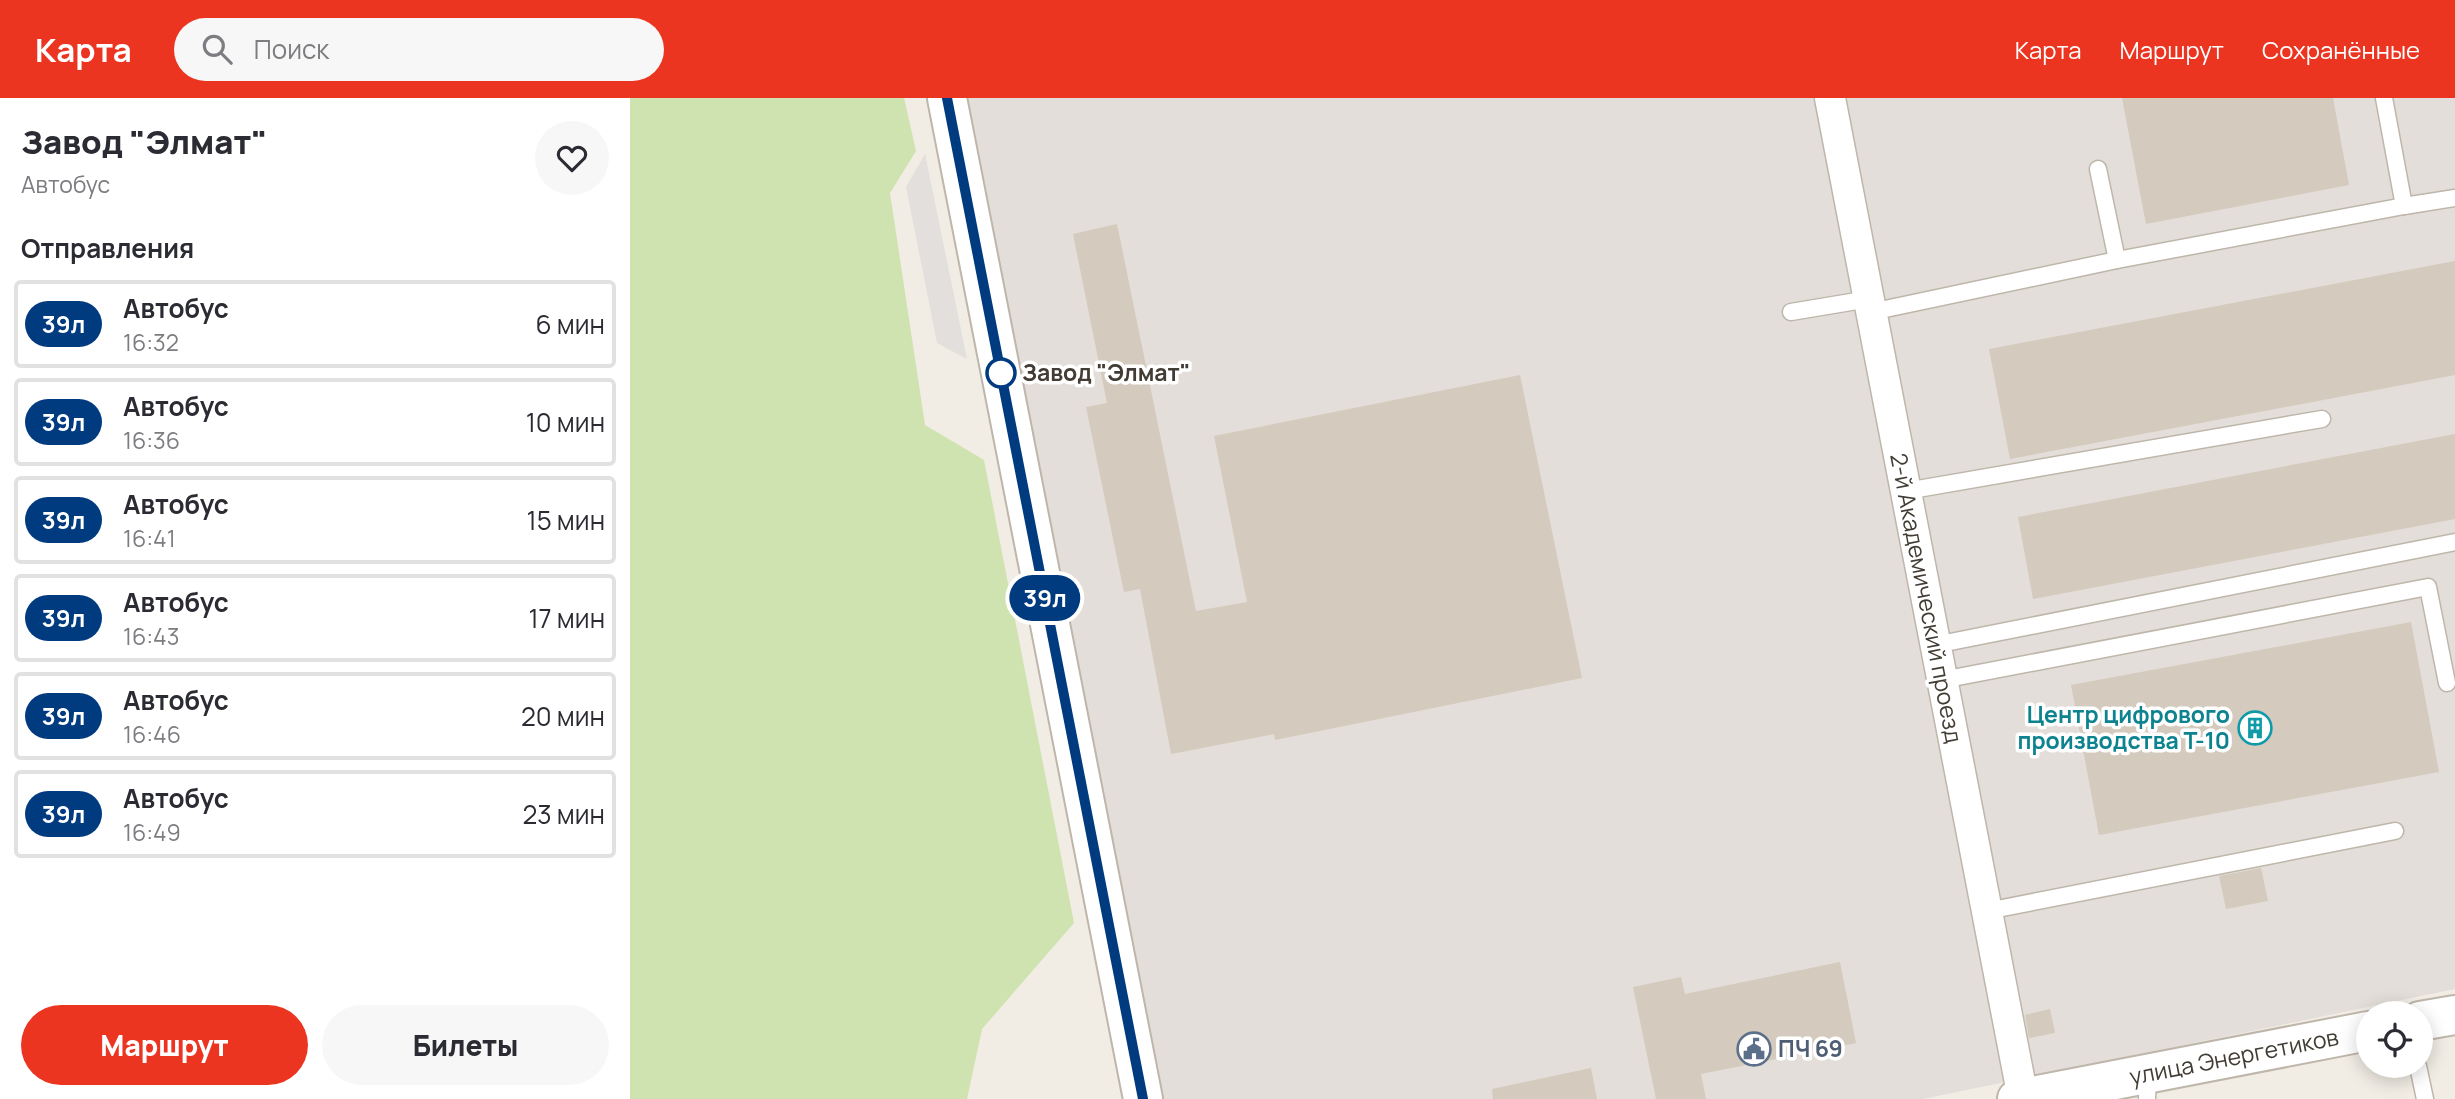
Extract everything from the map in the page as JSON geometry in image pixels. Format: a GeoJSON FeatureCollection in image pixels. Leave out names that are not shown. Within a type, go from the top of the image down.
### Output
{"type":"FeatureCollection","features":[{"type":"Feature","properties":{"kind":"street"},"geometry":{"type":"LineString","coordinates":[[947,98],[1143,1099]]}},
{"type":"Feature","properties":{"kind":"street","name":"2-й Академический проезд"},"geometry":{"type":"LineString","coordinates":[[1830,98],[1987,911],[2020,1098]]}},
{"type":"Feature","properties":{"kind":"street"},"geometry":{"type":"LineString","coordinates":[[2433,1019],[2455,1015]]}},
{"type":"Feature","properties":{"kind":"street","name":"улица Энергетиков"},"geometry":{"type":"LineString","coordinates":[[2020,1098],[2148,1086],[2356,1034]]}},
{"type":"Feature","properties":{"kind":"lane"},"geometry":{"type":"LineString","coordinates":[[2384,98],[2404,206]]}},
{"type":"Feature","properties":{"kind":"lane"},"geometry":{"type":"LineString","coordinates":[[2098,169],[2117,260]]}},
{"type":"Feature","properties":{"kind":"lane"},"geometry":{"type":"LineString","coordinates":[[1791,312],[1870,305],[2455,198]]}},
{"type":"Feature","properties":{"kind":"lane"},"geometry":{"type":"LineString","coordinates":[[1906,491],[2322,419]]}},
{"type":"Feature","properties":{"kind":"lane"},"geometry":{"type":"LineString","coordinates":[[1936,645],[2455,542]]}},
{"type":"Feature","properties":{"kind":"lane"},"geometry":{"type":"LineString","coordinates":[[1942,680],[2428,587],[2446,683]]}},
{"type":"Feature","properties":{"kind":"lane"},"geometry":{"type":"LineString","coordinates":[[1987,911],[2395,831]]}},
{"type":"Feature","properties":{"kind":"lane"},"geometry":{"type":"LineString","coordinates":[[2421,1078],[2425,1099]]}},
{"type":"Feature","properties":{"kind":"shaded area"},"geometry":{"type":"Polygon","coordinates":[[[957,98],[2455,98],[2455,989],[2397,1001],[2356,1001],[2356,1009],[1923,1099],[1148,1099],[957,98]]]}},
{"type":"Feature","properties":{"kind":"shaded area"},"geometry":{"type":"Polygon","coordinates":[[[925,154],[967,359],[937,343],[906,187],[925,154]]]}},
{"type":"Feature","properties":{"kind":"green space"},"geometry":{"type":"Polygon","coordinates":[[[630,98],[904,98],[916,151],[890,193],[925,425],[984,460],[1074,923],[982,1029],[967,1099],[630,1099],[630,98]]]}},
{"type":"Feature","properties":{"kind":"building"},"geometry":{"type":"Polygon","coordinates":[[[2122,98],[2333,98],[2349,185],[2146,224],[2122,98]]]}},
{"type":"Feature","properties":{"kind":"building"},"geometry":{"type":"Polygon","coordinates":[[[1117,224],[1196,611],[1247,602],[1214,436],[1520,375],[1582,678],[1275,740],[1274,734],[1171,754],[1140,589],[1124,592],[1086,407],[1107,403],[1073,234],[1117,224]]]}},
{"type":"Feature","properties":{"kind":"building"},"geometry":{"type":"Polygon","coordinates":[[[2455,261],[2455,375],[2010,459],[1989,349],[2455,261]]]}},
{"type":"Feature","properties":{"kind":"building"},"geometry":{"type":"Polygon","coordinates":[[[2455,434],[2455,519],[2033,599],[2018,517],[2455,434]]]}},
{"type":"Feature","properties":{"kind":"building","name":"Центр цифрового производства Т-10"},"geometry":{"type":"Polygon","coordinates":[[[2411,622],[2439,772],[2099,835],[2071,685],[2411,622]]]}},
{"type":"Feature","properties":{"kind":"building"},"geometry":{"type":"Polygon","coordinates":[[[2261,868],[2268,901],[2226,909],[2219,876],[2261,868]]]}},
{"type":"Feature","properties":{"kind":"building"},"geometry":{"type":"Polygon","coordinates":[[[1840,962],[1856,1043],[1701,1074],[1706,1099],[1656,1099],[1633,987],[1681,977],[1685,994],[1840,962]]]}},
{"type":"Feature","properties":{"kind":"building"},"geometry":{"type":"Polygon","coordinates":[[[2050,1009],[2055,1033],[2029,1038],[2025,1015],[2050,1009]]]}},
{"type":"Feature","properties":{"kind":"building"},"geometry":{"type":"Polygon","coordinates":[[[1591,1068],[1597,1099],[1493,1099],[1492,1089],[1591,1068]]]}},
{"type":"Feature","properties":{"kind":"bus line","name":"39л"},"geometry":{"type":"LineString","coordinates":[[947,98],[1143,1099]]}},
{"type":"Feature","properties":{"kind":"place","name":"Завод \"Элмат\""},"geometry":{"type":"Point","coordinates":[1001,373]}},
{"type":"Feature","properties":{"kind":"place","name":"Центр цифрового производства Т-10"},"geometry":{"type":"Point","coordinates":[2255,728]}},
{"type":"Feature","properties":{"kind":"place","name":"ПЧ 69"},"geometry":{"type":"Point","coordinates":[1754,1049]}}]}
